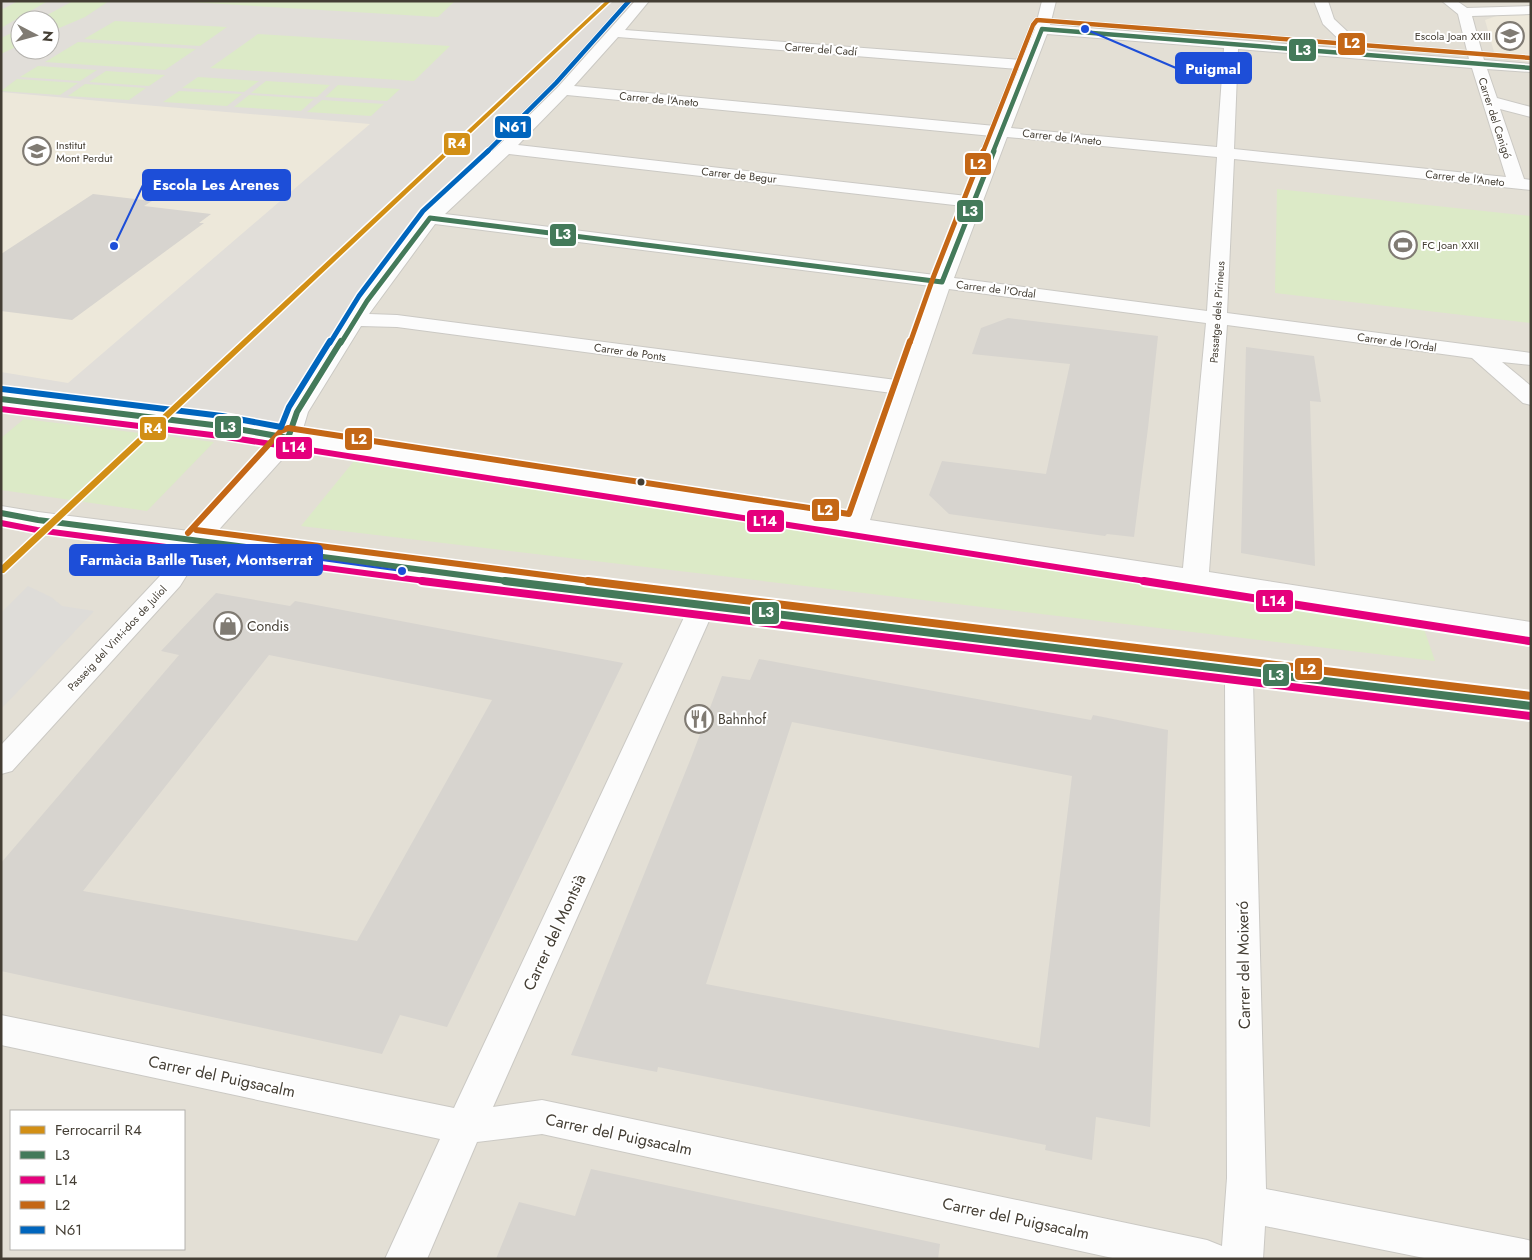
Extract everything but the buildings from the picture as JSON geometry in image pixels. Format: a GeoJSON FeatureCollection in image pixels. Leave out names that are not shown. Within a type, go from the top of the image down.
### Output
{"type":"FeatureCollection","features":[{"type":"Feature","properties":{"kind":"street","name":"Passeig del Vint-i-dos de Juliol"},"geometry":{"type":"LineString","coordinates":[[1,764],[170,580],[195,540],[288,438],[297,412],[367,301],[430,218],[505,149],[563,90],[643,1]]}},
{"type":"Feature","properties":{"kind":"street"},"geometry":{"type":"LineString","coordinates":[[856,525],[942,282],[1042,29],[1048,1]]}},
{"type":"Feature","properties":{"kind":"street"},"geometry":{"type":"LineString","coordinates":[[1322,1],[1328,21],[1365,56]]}},
{"type":"Feature","properties":{"kind":"street"},"geometry":{"type":"LineString","coordinates":[[1448,1],[1464,12],[1531,10]]}},
{"type":"Feature","properties":{"kind":"street","name":"Carrer del Canigó"},"geometry":{"type":"LineString","coordinates":[[1464,12],[1490,101],[1524,184]]}},
{"type":"Feature","properties":{"kind":"street"},"geometry":{"type":"LineString","coordinates":[[1042,29],[1231,46],[1531,68]]}},
{"type":"Feature","properties":{"kind":"street","name":"Carrer del Cadí"},"geometry":{"type":"LineString","coordinates":[[615,33],[1027,65]]}},
{"type":"Feature","properties":{"kind":"street","name":"Passatge dels Pirineus"},"geometry":{"type":"LineString","coordinates":[[1195,578],[1217,318],[1231,46]]}},
{"type":"Feature","properties":{"kind":"street","name":"Carrer de l'Aneto"},"geometry":{"type":"LineString","coordinates":[[563,90],[1225,153],[1524,184]]}},
{"type":"Feature","properties":{"kind":"street"},"geometry":{"type":"LineString","coordinates":[[1490,101],[1531,112]]}},
{"type":"Feature","properties":{"kind":"street","name":"Carrer de Begur"},"geometry":{"type":"LineString","coordinates":[[505,149],[974,202]]}},
{"type":"Feature","properties":{"kind":"street","name":"Carrer de l'Ordal"},"geometry":{"type":"LineString","coordinates":[[430,218],[942,282],[1531,359]]}},
{"type":"Feature","properties":{"kind":"street","name":"Carrer de Ponts"},"geometry":{"type":"LineString","coordinates":[[355,320],[398,321],[904,388]]}},
{"type":"Feature","properties":{"kind":"street"},"geometry":{"type":"LineString","coordinates":[[1479,353],[1531,398]]}},
{"type":"Feature","properties":{"kind":"street"},"geometry":{"type":"LineString","coordinates":[[1,399],[213,425],[1531,631]]}},
{"type":"Feature","properties":{"kind":"street"},"geometry":{"type":"LineString","coordinates":[[1,513],[417,570],[1531,706]]}},
{"type":"Feature","properties":{"kind":"street","name":"Carrer del Montsià"},"geometry":{"type":"LineString","coordinates":[[406,1259],[464,1127],[704,605]]}},
{"type":"Feature","properties":{"kind":"street","name":"Carrer del Moixeró"},"geometry":{"type":"LineString","coordinates":[[1239,671],[1247,1204],[1242,1259]]}},
{"type":"Feature","properties":{"kind":"street","name":"Carrer del Puigsacalm"},"geometry":{"type":"LineString","coordinates":[[1,1030],[464,1127],[542,1117],[1207,1259]]}},
{"type":"Feature","properties":{"kind":"street"},"geometry":{"type":"LineString","coordinates":[[1247,1204],[1528,1259]]}},
{"type":"Feature","properties":{"kind":"shaded area"},"geometry":{"type":"Polygon","coordinates":[[[1,1],[1531,1],[1531,1259],[1,1259],[1,1]]]}},
{"type":"Feature","properties":{"kind":"shaded area"},"geometry":{"type":"Polygon","coordinates":[[[1,1],[642,1],[411,243],[277,435],[1,396],[1,1]]]}},
{"type":"Feature","properties":{"kind":"shaded area","name":"Escola Joan XXIII"},"geometry":{"type":"Polygon","coordinates":[[[1499,15],[1531,15],[1531,62],[1521,61],[1494,52],[1485,20],[1499,15]]]}},
{"type":"Feature","properties":{"kind":"shaded area"},"geometry":{"type":"Polygon","coordinates":[[[1,92],[370,124],[68,383],[1,372],[1,92]]]}},
{"type":"Feature","properties":{"kind":"shaded area"},"geometry":{"type":"Polygon","coordinates":[[[28,586],[51,597],[62,606],[94,611],[1,709],[1,613],[28,586]]]}},
{"type":"Feature","properties":{"kind":"green space"},"geometry":{"type":"Polygon","coordinates":[[[18,1],[48,1],[32,10],[10,10],[10,23],[1,28],[1,10],[18,1]]]}},
{"type":"Feature","properties":{"kind":"green space"},"geometry":{"type":"Polygon","coordinates":[[[73,1],[109,1],[85,17],[60,28],[60,10],[56,10],[73,1]]]}},
{"type":"Feature","properties":{"kind":"green space"},"geometry":{"type":"Polygon","coordinates":[[[173,1],[455,1],[438,17],[173,1]]]}},
{"type":"Feature","properties":{"kind":"green space"},"geometry":{"type":"Polygon","coordinates":[[[115,21],[227,27],[200,46],[84,39],[115,21]]]}},
{"type":"Feature","properties":{"kind":"green space"},"geometry":{"type":"Polygon","coordinates":[[[10,34],[10,50],[1,54],[1,38],[10,34]]]}},
{"type":"Feature","properties":{"kind":"green space"},"geometry":{"type":"Polygon","coordinates":[[[258,34],[450,46],[414,81],[210,68],[258,34]]]}},
{"type":"Feature","properties":{"kind":"green space"},"geometry":{"type":"Polygon","coordinates":[[[78,42],[196,49],[165,70],[45,62],[48,60],[60,60],[60,53],[78,42]]]}},
{"type":"Feature","properties":{"kind":"green space"},"geometry":{"type":"Polygon","coordinates":[[[38,66],[97,70],[80,81],[20,77],[38,66]]]}},
{"type":"Feature","properties":{"kind":"green space"},"geometry":{"type":"Polygon","coordinates":[[[106,71],[165,75],[149,86],[89,82],[106,71]]]}},
{"type":"Feature","properties":{"kind":"green space"},"geometry":{"type":"Polygon","coordinates":[[[198,77],[259,81],[244,92],[182,88],[198,77]]]}},
{"type":"Feature","properties":{"kind":"green space"},"geometry":{"type":"Polygon","coordinates":[[[17,79],[78,83],[60,95],[1,91],[17,79]]]}},
{"type":"Feature","properties":{"kind":"green space"},"geometry":{"type":"Polygon","coordinates":[[[266,81],[330,85],[317,97],[251,93],[266,81]]]}},
{"type":"Feature","properties":{"kind":"green space"},"geometry":{"type":"Polygon","coordinates":[[[85,84],[146,88],[129,100],[68,96],[85,84]]]}},
{"type":"Feature","properties":{"kind":"green space"},"geometry":{"type":"Polygon","coordinates":[[[338,85],[400,89],[387,101],[325,97],[338,85]]]}},
{"type":"Feature","properties":{"kind":"green space"},"geometry":{"type":"Polygon","coordinates":[[[179,91],[242,94],[227,106],[163,102],[179,91]]]}},
{"type":"Feature","properties":{"kind":"green space"},"geometry":{"type":"Polygon","coordinates":[[[249,95],[314,99],[301,111],[234,107],[249,95]]]}},
{"type":"Feature","properties":{"kind":"green space"},"geometry":{"type":"Polygon","coordinates":[[[322,100],[384,104],[371,116],[307,112],[322,100]]]}},
{"type":"Feature","properties":{"kind":"green space","name":"FC Joan XXII"},"geometry":{"type":"Polygon","coordinates":[[[1277,189],[1531,216],[1531,323],[1275,293],[1277,189]]]}},
{"type":"Feature","properties":{"kind":"green space"},"geometry":{"type":"Polygon","coordinates":[[[24,419],[214,442],[147,511],[1,490],[1,438],[24,419]]]}},
{"type":"Feature","properties":{"kind":"green space"},"geometry":{"type":"Polygon","coordinates":[[[354,461],[1423,626],[1435,661],[301,526],[354,461]]]}},
{"type":"Feature","properties":{"kind":"rail line","name":"R4"},"geometry":{"type":"LineString","coordinates":[[1,571],[609,1]]}},
{"type":"Feature","properties":{"kind":"transit line","name":"N61"},"geometry":{"type":"LineString","coordinates":[[2,389],[222,416],[281,427],[289,407],[359,296],[423,211],[498,142],[556,83],[629,1]]}},
{"type":"Feature","properties":{"kind":"transit line","name":"L2"},"geometry":{"type":"LineString","coordinates":[[188,533],[281,431],[288,428],[849,514],[933,278],[1033,25],[1037,20],[1531,58]]}},
{"type":"Feature","properties":{"kind":"transit line","name":"L3"},"geometry":{"type":"LineString","coordinates":[[1,399],[221,426],[288,438],[297,412],[367,301],[430,218],[942,282],[1042,29],[1531,68]]}},
{"type":"Feature","properties":{"kind":"transit line","name":"L14"},"geometry":{"type":"LineString","coordinates":[[1,409],[220,436],[1529,641]]}},
{"type":"Feature","properties":{"kind":"transit line","name":"L3"},"geometry":{"type":"LineString","coordinates":[[1,513],[38,520],[417,570],[1531,706]]}},
{"type":"Feature","properties":{"kind":"transit line","name":"L14"},"geometry":{"type":"LineString","coordinates":[[1,523],[37,530],[416,580],[1530,716]]}},
{"type":"Feature","properties":{"kind":"transit line","name":"L2"},"geometry":{"type":"LineString","coordinates":[[196,530],[418,560],[1531,696]]}},
{"type":"Feature","properties":{"kind":"place","name":"Puigmal"},"geometry":{"type":"Point","coordinates":[1085,29]}},
{"type":"Feature","properties":{"kind":"place","name":"Escola Joan XXIII"},"geometry":{"type":"Point","coordinates":[1510,36]}},
{"type":"Feature","properties":{"kind":"place","name":"Institut Mont Perdut"},"geometry":{"type":"Point","coordinates":[37,151]}},
{"type":"Feature","properties":{"kind":"place","name":"FC Joan XXII"},"geometry":{"type":"Point","coordinates":[1403,245]}},
{"type":"Feature","properties":{"kind":"place","name":"Escola Les Arenes"},"geometry":{"type":"Point","coordinates":[114,246]}},
{"type":"Feature","properties":{"kind":"place","name":"Farmàcia Batlle Tuset, Montserrat"},"geometry":{"type":"Point","coordinates":[402,571]}},
{"type":"Feature","properties":{"kind":"place","name":"Condis"},"geometry":{"type":"Point","coordinates":[228,626]}},
{"type":"Feature","properties":{"kind":"place","name":"Bahnhof"},"geometry":{"type":"Point","coordinates":[699,719]}}]}
